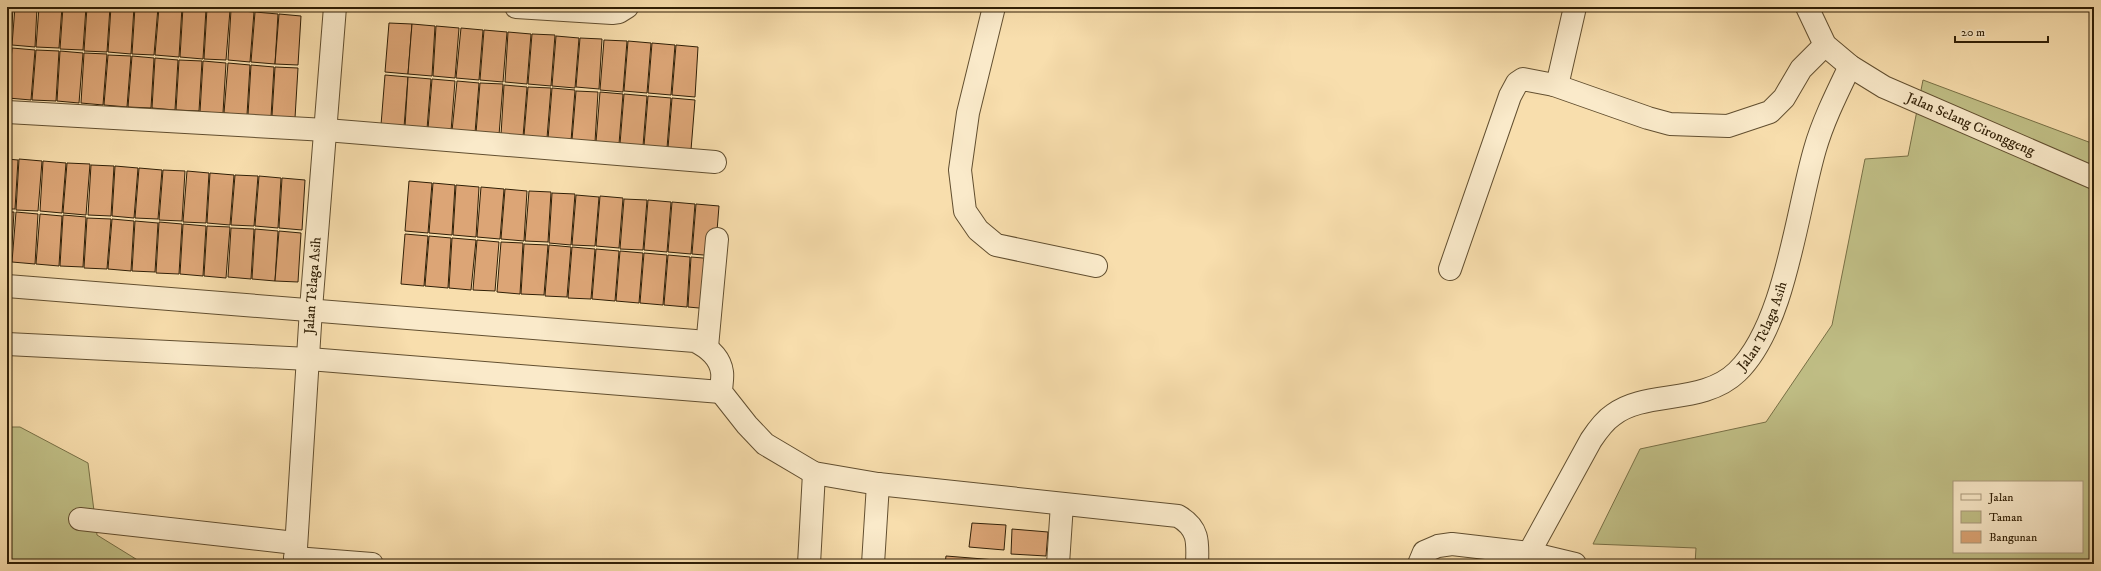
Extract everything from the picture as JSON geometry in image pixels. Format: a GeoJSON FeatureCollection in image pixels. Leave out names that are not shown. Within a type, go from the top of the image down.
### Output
{"type":"FeatureCollection","features":[{"type":"Feature","properties":{"kind":"street","name":"Jalan Telaga Asih"},"geometry":{"type":"LineString","coordinates":[[295,555],[309,359],[311,309],[335,7]]}},
{"type":"Feature","properties":{"kind":"street"},"geometry":{"type":"LineString","coordinates":[[516,7],[612,13],[619,12],[627,7]]}},
{"type":"Feature","properties":{"kind":"street"},"geometry":{"type":"LineString","coordinates":[[994,7],[968,113],[960,170],[965,211],[978,230],[996,245],[1096,266]]}},
{"type":"Feature","properties":{"kind":"street"},"geometry":{"type":"LineString","coordinates":[[1554,85],[1559,77],[1575,7]]}},
{"type":"Feature","properties":{"kind":"street"},"geometry":{"type":"LineString","coordinates":[[1807,7],[1825,46],[1850,66]]}},
{"type":"Feature","properties":{"kind":"street"},"geometry":{"type":"LineString","coordinates":[[1450,269],[1510,96],[1517,83],[1523,79],[1554,85],[1648,118],[1670,124],[1728,126],[1770,112],[1784,98],[1801,69],[1825,46]]}},
{"type":"Feature","properties":{"kind":"street","name":"Jalan Telaga Asih"},"geometry":{"type":"LineString","coordinates":[[1529,553],[1591,440],[1601,425],[1613,414],[1630,406],[1690,395],[1716,386],[1736,373],[1750,357],[1764,333],[1776,300],[1815,148],[1850,66]]}},
{"type":"Feature","properties":{"kind":"street","name":"Jalan Selang Cironggeng"},"geometry":{"type":"LineString","coordinates":[[1850,66],[1884,87],[2094,178]]}},
{"type":"Feature","properties":{"kind":"street"},"geometry":{"type":"LineString","coordinates":[[7,112],[326,130],[715,162]]}},
{"type":"Feature","properties":{"kind":"street"},"geometry":{"type":"LineString","coordinates":[[707,347],[717,239]]}},
{"type":"Feature","properties":{"kind":"street"},"geometry":{"type":"LineString","coordinates":[[7,286],[311,309],[695,341],[707,347],[722,372],[721,392],[747,425],[765,444],[814,473],[878,484],[1178,516],[1189,523],[1195,534],[1198,544],[1197,564]]}},
{"type":"Feature","properties":{"kind":"street"},"geometry":{"type":"LineString","coordinates":[[7,344],[309,359],[721,392]]}},
{"type":"Feature","properties":{"kind":"street"},"geometry":{"type":"LineString","coordinates":[[810,564],[814,473]]}},
{"type":"Feature","properties":{"kind":"street"},"geometry":{"type":"LineString","coordinates":[[873,564],[878,484]]}},
{"type":"Feature","properties":{"kind":"street"},"geometry":{"type":"LineString","coordinates":[[1058,564],[1062,504]]}},
{"type":"Feature","properties":{"kind":"street"},"geometry":{"type":"LineString","coordinates":[[80,519],[295,555],[372,564]]}},
{"type":"Feature","properties":{"kind":"street"},"geometry":{"type":"LineString","coordinates":[[1419,564],[1424,552],[1438,546],[1452,544],[1529,553],[1575,564]]}},
{"type":"Feature","properties":{"kind":"green space"},"geometry":{"type":"Polygon","coordinates":[[[1923,80],[2094,144],[2094,564],[1695,564],[1696,548],[1593,544],[1640,449],[1766,422],[1832,325],[1865,159],[1908,156],[1923,80]]]}},
{"type":"Feature","properties":{"kind":"green space"},"geometry":{"type":"Polygon","coordinates":[[[7,427],[20,427],[88,463],[97,535],[144,564],[7,564],[7,427]]]}},
{"type":"Feature","properties":{"kind":"building"},"geometry":{"type":"Polygon","coordinates":[[[7,7],[13,7],[11,45],[7,45],[7,7]]]}},
{"type":"Feature","properties":{"kind":"building"},"geometry":{"type":"Polygon","coordinates":[[[15,7],[37,7],[35,47],[12,45],[15,7]]]}},
{"type":"Feature","properties":{"kind":"building"},"geometry":{"type":"Polygon","coordinates":[[[39,7],[62,7],[59,48],[36,47],[39,7]]]}},
{"type":"Feature","properties":{"kind":"building"},"geometry":{"type":"Polygon","coordinates":[[[63,7],[86,7],[83,50],[60,49],[63,7]]]}},
{"type":"Feature","properties":{"kind":"building"},"geometry":{"type":"Polygon","coordinates":[[[87,7],[110,7],[107,52],[84,51],[87,7]]]}},
{"type":"Feature","properties":{"kind":"building"},"geometry":{"type":"Polygon","coordinates":[[[111,7],[134,7],[131,54],[108,52],[111,7]]]}},
{"type":"Feature","properties":{"kind":"building"},"geometry":{"type":"Polygon","coordinates":[[[135,7],[158,7],[154,55],[132,54],[135,7]]]}},
{"type":"Feature","properties":{"kind":"building"},"geometry":{"type":"Polygon","coordinates":[[[159,7],[182,7],[179,57],[155,55],[159,7]]]}},
{"type":"Feature","properties":{"kind":"building"},"geometry":{"type":"Polygon","coordinates":[[[183,7],[206,9],[203,59],[180,57],[183,7]]]}},
{"type":"Feature","properties":{"kind":"building"},"geometry":{"type":"Polygon","coordinates":[[[207,8],[230,10],[226,60],[204,59],[207,8]]]}},
{"type":"Feature","properties":{"kind":"building"},"geometry":{"type":"Polygon","coordinates":[[[231,10],[254,12],[250,62],[228,60],[231,10]]]}},
{"type":"Feature","properties":{"kind":"building"},"geometry":{"type":"Polygon","coordinates":[[[255,12],[278,14],[275,64],[251,62],[255,12]]]}},
{"type":"Feature","properties":{"kind":"building"},"geometry":{"type":"Polygon","coordinates":[[[279,14],[301,16],[298,65],[275,64],[279,14]]]}},
{"type":"Feature","properties":{"kind":"building"},"geometry":{"type":"Polygon","coordinates":[[[389,23],[412,24],[408,74],[385,72],[389,23]]]}},
{"type":"Feature","properties":{"kind":"building"},"geometry":{"type":"Polygon","coordinates":[[[412,24],[435,26],[432,76],[408,74],[412,24]]]}},
{"type":"Feature","properties":{"kind":"building"},"geometry":{"type":"Polygon","coordinates":[[[436,26],[459,28],[455,78],[433,76],[436,26]]]}},
{"type":"Feature","properties":{"kind":"building"},"geometry":{"type":"Polygon","coordinates":[[[461,28],[483,30],[479,80],[456,78],[461,28]]]}},
{"type":"Feature","properties":{"kind":"building"},"geometry":{"type":"Polygon","coordinates":[[[484,30],[507,32],[503,82],[480,80],[484,30]]]}},
{"type":"Feature","properties":{"kind":"building"},"geometry":{"type":"Polygon","coordinates":[[[508,32],[531,34],[527,84],[505,82],[508,32]]]}},
{"type":"Feature","properties":{"kind":"building"},"geometry":{"type":"Polygon","coordinates":[[[532,34],[555,35],[551,86],[528,84],[532,34]]]}},
{"type":"Feature","properties":{"kind":"building"},"geometry":{"type":"Polygon","coordinates":[[[556,36],[579,38],[575,88],[552,86],[556,36]]]}},
{"type":"Feature","properties":{"kind":"building"},"geometry":{"type":"Polygon","coordinates":[[[580,38],[602,39],[599,89],[576,87],[580,38]]]}},
{"type":"Feature","properties":{"kind":"building"},"geometry":{"type":"Polygon","coordinates":[[[604,40],[627,41],[623,92],[600,90],[604,40]]]}},
{"type":"Feature","properties":{"kind":"building"},"geometry":{"type":"Polygon","coordinates":[[[628,41],[651,43],[647,93],[624,91],[628,41]]]}},
{"type":"Feature","properties":{"kind":"building"},"geometry":{"type":"Polygon","coordinates":[[[652,43],[675,45],[671,95],[648,93],[652,43]]]}},
{"type":"Feature","properties":{"kind":"building"},"geometry":{"type":"Polygon","coordinates":[[[676,45],[698,47],[695,97],[672,95],[676,45]]]}},
{"type":"Feature","properties":{"kind":"building"},"geometry":{"type":"Polygon","coordinates":[[[7,48],[10,48],[7,98],[7,48]]]}},
{"type":"Feature","properties":{"kind":"building"},"geometry":{"type":"Polygon","coordinates":[[[12,48],[35,50],[31,100],[8,98],[12,48]]]}},
{"type":"Feature","properties":{"kind":"building"},"geometry":{"type":"Polygon","coordinates":[[[36,50],[59,51],[56,101],[32,100],[36,50]]]}},
{"type":"Feature","properties":{"kind":"building"},"geometry":{"type":"Polygon","coordinates":[[[60,51],[83,53],[79,103],[57,101],[60,51]]]}},
{"type":"Feature","properties":{"kind":"building"},"geometry":{"type":"Polygon","coordinates":[[[84,53],[107,54],[103,105],[81,103],[84,53]]]}},
{"type":"Feature","properties":{"kind":"building"},"geometry":{"type":"Polygon","coordinates":[[[108,55],[131,56],[127,107],[104,105],[108,55]]]}},
{"type":"Feature","properties":{"kind":"building"},"geometry":{"type":"Polygon","coordinates":[[[132,56],[154,58],[151,108],[128,107],[132,56]]]}},
{"type":"Feature","properties":{"kind":"building"},"geometry":{"type":"Polygon","coordinates":[[[155,58],[178,60],[175,110],[152,108],[155,58]]]}},
{"type":"Feature","properties":{"kind":"building"},"geometry":{"type":"Polygon","coordinates":[[[179,60],[202,61],[199,111],[176,110],[179,60]]]}},
{"type":"Feature","properties":{"kind":"building"},"geometry":{"type":"Polygon","coordinates":[[[203,61],[226,63],[223,113],[200,112],[203,61]]]}},
{"type":"Feature","properties":{"kind":"building"},"geometry":{"type":"Polygon","coordinates":[[[228,63],[250,65],[247,115],[224,113],[228,63]]]}},
{"type":"Feature","properties":{"kind":"building"},"geometry":{"type":"Polygon","coordinates":[[[251,65],[274,67],[271,117],[248,115],[251,65]]]}},
{"type":"Feature","properties":{"kind":"building"},"geometry":{"type":"Polygon","coordinates":[[[275,67],[298,68],[295,118],[272,116],[275,67]]]}},
{"type":"Feature","properties":{"kind":"building"},"geometry":{"type":"Polygon","coordinates":[[[385,75],[408,77],[404,127],[381,125],[385,75]]]}},
{"type":"Feature","properties":{"kind":"building"},"geometry":{"type":"Polygon","coordinates":[[[408,77],[431,79],[427,129],[405,127],[408,77]]]}},
{"type":"Feature","properties":{"kind":"building"},"geometry":{"type":"Polygon","coordinates":[[[432,79],[455,81],[451,131],[428,129],[432,79]]]}},
{"type":"Feature","properties":{"kind":"building"},"geometry":{"type":"Polygon","coordinates":[[[457,81],[479,83],[475,133],[452,131],[457,81]]]}},
{"type":"Feature","properties":{"kind":"building"},"geometry":{"type":"Polygon","coordinates":[[[480,83],[503,84],[499,135],[476,133],[480,83]]]}},
{"type":"Feature","properties":{"kind":"building"},"geometry":{"type":"Polygon","coordinates":[[[504,85],[527,87],[523,137],[501,135],[504,85]]]}},
{"type":"Feature","properties":{"kind":"building"},"geometry":{"type":"Polygon","coordinates":[[[528,87],[551,88],[547,138],[524,136],[528,87]]]}},
{"type":"Feature","properties":{"kind":"building"},"geometry":{"type":"Polygon","coordinates":[[[552,88],[575,90],[571,141],[548,139],[552,88]]]}},
{"type":"Feature","properties":{"kind":"building"},"geometry":{"type":"Polygon","coordinates":[[[576,91],[598,92],[595,142],[572,140],[576,91]]]}},
{"type":"Feature","properties":{"kind":"building"},"geometry":{"type":"Polygon","coordinates":[[[600,92],[623,94],[619,144],[596,142],[600,92]]]}},
{"type":"Feature","properties":{"kind":"building"},"geometry":{"type":"Polygon","coordinates":[[[624,94],[647,96],[643,146],[620,144],[624,94]]]}},
{"type":"Feature","properties":{"kind":"building"},"geometry":{"type":"Polygon","coordinates":[[[648,96],[671,98],[667,148],[644,146],[648,96]]]}},
{"type":"Feature","properties":{"kind":"building"},"geometry":{"type":"Polygon","coordinates":[[[672,98],[695,100],[691,150],[668,148],[672,98]]]}},
{"type":"Feature","properties":{"kind":"building"},"geometry":{"type":"Polygon","coordinates":[[[7,159],[18,160],[15,209],[7,209],[7,159]]]}},
{"type":"Feature","properties":{"kind":"building"},"geometry":{"type":"Polygon","coordinates":[[[19,159],[42,161],[38,211],[16,210],[19,159]]]}},
{"type":"Feature","properties":{"kind":"building"},"geometry":{"type":"Polygon","coordinates":[[[43,161],[66,163],[62,213],[40,211],[43,161]]]}},
{"type":"Feature","properties":{"kind":"building"},"geometry":{"type":"Polygon","coordinates":[[[67,163],[90,164],[86,215],[63,213],[67,163]]]}},
{"type":"Feature","properties":{"kind":"building"},"geometry":{"type":"Polygon","coordinates":[[[91,165],[114,166],[111,216],[88,215],[91,165]]]}},
{"type":"Feature","properties":{"kind":"building"},"geometry":{"type":"Polygon","coordinates":[[[115,166],[138,168],[134,218],[112,216],[115,166]]]}},
{"type":"Feature","properties":{"kind":"building"},"geometry":{"type":"Polygon","coordinates":[[[139,168],[162,170],[158,219],[135,218],[139,168]]]}},
{"type":"Feature","properties":{"kind":"building"},"geometry":{"type":"Polygon","coordinates":[[[163,170],[185,171],[182,221],[159,220],[163,170]]]}},
{"type":"Feature","properties":{"kind":"building"},"geometry":{"type":"Polygon","coordinates":[[[187,171],[209,173],[206,223],[183,222],[187,171]]]}},
{"type":"Feature","properties":{"kind":"building"},"geometry":{"type":"Polygon","coordinates":[[[210,173],[234,175],[230,225],[207,223],[210,173]]]}},
{"type":"Feature","properties":{"kind":"building"},"geometry":{"type":"Polygon","coordinates":[[[235,175],[258,176],[254,226],[231,225],[235,175]]]}},
{"type":"Feature","properties":{"kind":"building"},"geometry":{"type":"Polygon","coordinates":[[[259,176],[281,178],[278,228],[255,226],[259,176]]]}},
{"type":"Feature","properties":{"kind":"building"},"geometry":{"type":"Polygon","coordinates":[[[282,178],[305,180],[302,230],[279,228],[282,178]]]}},
{"type":"Feature","properties":{"kind":"building"},"geometry":{"type":"Polygon","coordinates":[[[409,181],[432,183],[428,233],[405,231],[409,181]]]}},
{"type":"Feature","properties":{"kind":"building"},"geometry":{"type":"Polygon","coordinates":[[[433,183],[455,185],[452,235],[429,233],[433,183]]]}},
{"type":"Feature","properties":{"kind":"building"},"geometry":{"type":"Polygon","coordinates":[[[456,185],[479,187],[476,237],[453,235],[456,185]]]}},
{"type":"Feature","properties":{"kind":"building"},"geometry":{"type":"Polygon","coordinates":[[[481,187],[504,189],[500,239],[477,237],[481,187]]]}},
{"type":"Feature","properties":{"kind":"building"},"geometry":{"type":"Polygon","coordinates":[[[505,189],[527,191],[524,241],[501,239],[505,189]]]}},
{"type":"Feature","properties":{"kind":"building"},"geometry":{"type":"Polygon","coordinates":[[[529,191],[551,192],[548,242],[525,241],[529,191]]]}},
{"type":"Feature","properties":{"kind":"building"},"geometry":{"type":"Polygon","coordinates":[[[552,193],[575,194],[571,245],[549,243],[552,193]]]}},
{"type":"Feature","properties":{"kind":"building"},"geometry":{"type":"Polygon","coordinates":[[[576,195],[599,197],[595,246],[572,245],[576,195]]]}},
{"type":"Feature","properties":{"kind":"building"},"geometry":{"type":"Polygon","coordinates":[[[600,196],[623,198],[619,248],[596,246],[600,196]]]}},
{"type":"Feature","properties":{"kind":"building"},"geometry":{"type":"Polygon","coordinates":[[[624,199],[647,200],[643,250],[620,249],[624,199]]]}},
{"type":"Feature","properties":{"kind":"building"},"geometry":{"type":"Polygon","coordinates":[[[648,200],[671,202],[667,252],[644,250],[648,200]]]}},
{"type":"Feature","properties":{"kind":"building"},"geometry":{"type":"Polygon","coordinates":[[[672,202],[695,204],[691,254],[668,252],[672,202]]]}},
{"type":"Feature","properties":{"kind":"building"},"geometry":{"type":"Polygon","coordinates":[[[696,204],[719,206],[715,256],[692,254],[696,204]]]}},
{"type":"Feature","properties":{"kind":"building"},"geometry":{"type":"Polygon","coordinates":[[[7,212],[14,212],[11,262],[7,262],[7,212]]]}},
{"type":"Feature","properties":{"kind":"building"},"geometry":{"type":"Polygon","coordinates":[[[16,212],[38,214],[35,264],[12,262],[16,212]]]}},
{"type":"Feature","properties":{"kind":"building"},"geometry":{"type":"Polygon","coordinates":[[[40,214],[62,216],[59,266],[36,264],[40,214]]]}},
{"type":"Feature","properties":{"kind":"building"},"geometry":{"type":"Polygon","coordinates":[[[63,215],[86,217],[83,267],[60,266],[63,215]]]}},
{"type":"Feature","properties":{"kind":"building"},"geometry":{"type":"Polygon","coordinates":[[[87,218],[111,219],[107,269],[84,268],[87,218]]]}},
{"type":"Feature","properties":{"kind":"building"},"geometry":{"type":"Polygon","coordinates":[[[112,219],[134,221],[131,271],[108,269],[112,219]]]}},
{"type":"Feature","properties":{"kind":"building"},"geometry":{"type":"Polygon","coordinates":[[[135,221],[158,223],[155,272],[132,271],[135,221]]]}},
{"type":"Feature","properties":{"kind":"building"},"geometry":{"type":"Polygon","coordinates":[[[159,222],[182,224],[179,274],[156,273],[159,222]]]}},
{"type":"Feature","properties":{"kind":"building"},"geometry":{"type":"Polygon","coordinates":[[[183,224],[206,226],[203,276],[180,274],[183,224]]]}},
{"type":"Feature","properties":{"kind":"building"},"geometry":{"type":"Polygon","coordinates":[[[207,226],[230,227],[226,278],[204,276],[207,226]]]}},
{"type":"Feature","properties":{"kind":"building"},"geometry":{"type":"Polygon","coordinates":[[[231,228],[254,229],[251,279],[228,277],[231,228]]]}},
{"type":"Feature","properties":{"kind":"building"},"geometry":{"type":"Polygon","coordinates":[[[255,229],[278,231],[275,281],[252,279],[255,229]]]}},
{"type":"Feature","properties":{"kind":"building"},"geometry":{"type":"Polygon","coordinates":[[[279,231],[301,233],[298,282],[275,281],[279,231]]]}},
{"type":"Feature","properties":{"kind":"building"},"geometry":{"type":"Polygon","coordinates":[[[405,234],[428,236],[424,286],[401,284],[405,234]]]}},
{"type":"Feature","properties":{"kind":"building"},"geometry":{"type":"Polygon","coordinates":[[[429,236],[451,238],[448,288],[425,286],[429,236]]]}},
{"type":"Feature","properties":{"kind":"building"},"geometry":{"type":"Polygon","coordinates":[[[452,238],[476,240],[471,290],[449,288],[452,238]]]}},
{"type":"Feature","properties":{"kind":"building"},"geometry":{"type":"Polygon","coordinates":[[[477,240],[499,242],[495,291],[473,290],[477,240]]]}},
{"type":"Feature","properties":{"kind":"building"},"geometry":{"type":"Polygon","coordinates":[[[501,242],[523,243],[520,294],[497,292],[501,242]]]}},
{"type":"Feature","properties":{"kind":"building"},"geometry":{"type":"Polygon","coordinates":[[[524,244],[548,245],[544,295],[521,294],[524,244]]]}},
{"type":"Feature","properties":{"kind":"building"},"geometry":{"type":"Polygon","coordinates":[[[549,245],[571,247],[567,297],[545,296],[549,245]]]}},
{"type":"Feature","properties":{"kind":"building"},"geometry":{"type":"Polygon","coordinates":[[[572,247],[595,249],[591,299],[568,298],[572,247]]]}},
{"type":"Feature","properties":{"kind":"building"},"geometry":{"type":"Polygon","coordinates":[[[596,249],[619,251],[615,301],[592,299],[596,249]]]}},
{"type":"Feature","properties":{"kind":"building"},"geometry":{"type":"Polygon","coordinates":[[[620,251],[643,253],[639,303],[616,301],[620,251]]]}},
{"type":"Feature","properties":{"kind":"building"},"geometry":{"type":"Polygon","coordinates":[[[644,253],[667,255],[663,305],[640,303],[644,253]]]}},
{"type":"Feature","properties":{"kind":"building"},"geometry":{"type":"Polygon","coordinates":[[[668,255],[690,257],[687,307],[664,305],[668,255]]]}},
{"type":"Feature","properties":{"kind":"building"},"geometry":{"type":"Polygon","coordinates":[[[691,257],[715,259],[710,309],[688,307],[691,257]]]}},
{"type":"Feature","properties":{"kind":"building"},"geometry":{"type":"Polygon","coordinates":[[[972,523],[1006,525],[1004,550],[969,547],[972,523]]]}},
{"type":"Feature","properties":{"kind":"building"},"geometry":{"type":"Polygon","coordinates":[[[1012,529],[1048,532],[1046,556],[1011,554],[1012,529]]]}},
{"type":"Feature","properties":{"kind":"building"},"geometry":{"type":"Polygon","coordinates":[[[946,556],[996,560],[996,564],[945,564],[946,556]]]}},
{"type":"Feature","properties":{"kind":"building"},"geometry":{"type":"Polygon","coordinates":[[[999,560],[1048,564],[998,564],[999,560]]]}}]}
